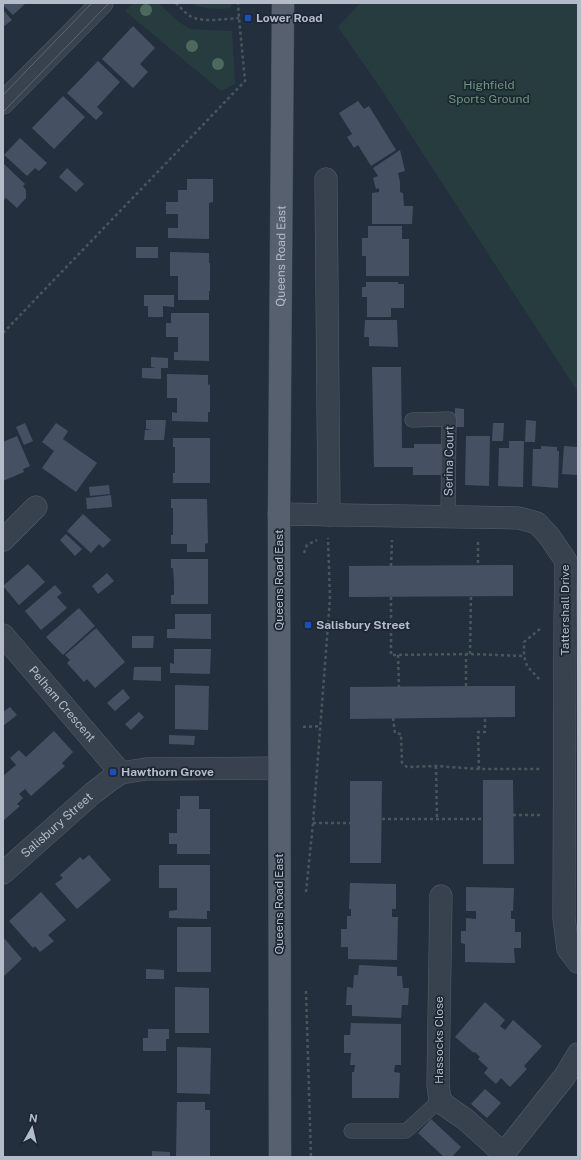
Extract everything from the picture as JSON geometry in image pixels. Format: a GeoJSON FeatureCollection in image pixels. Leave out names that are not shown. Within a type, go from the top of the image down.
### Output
{"type":"FeatureCollection","features":[{"type":"Feature","properties":{"kind":"main road","name":"Queens Road East"},"geometry":{"type":"LineString","coordinates":[[280,1157],[279,514],[283,3]]}},
{"type":"Feature","properties":{"kind":"street"},"geometry":{"type":"LineString","coordinates":[[3,103],[102,3]]}},
{"type":"Feature","properties":{"kind":"street"},"geometry":{"type":"LineString","coordinates":[[326,178],[328,525]]}},
{"type":"Feature","properties":{"kind":"street"},"geometry":{"type":"LineString","coordinates":[[3,540],[36,507]]}},
{"type":"Feature","properties":{"kind":"street","name":"Tattershall Drive"},"geometry":{"type":"LineString","coordinates":[[279,514],[328,525],[448,517],[519,518],[538,523],[566,561],[564,918],[568,950],[578,962]]}},
{"type":"Feature","properties":{"kind":"street","name":"Pelham Crescent"},"geometry":{"type":"LineString","coordinates":[[3,635],[121,773]]}},
{"type":"Feature","properties":{"kind":"street","name":"Salisbury Street"},"geometry":{"type":"LineString","coordinates":[[3,873],[92,793],[121,773],[146,769],[279,768]]}},
{"type":"Feature","properties":{"kind":"street","name":"Hassocks Close"},"geometry":{"type":"LineString","coordinates":[[441,896],[438,1085],[440,1100],[465,1120],[502,1156]]}},
{"type":"Feature","properties":{"kind":"street"},"geometry":{"type":"LineString","coordinates":[[502,1156],[564,1076],[578,1054]]}},
{"type":"Feature","properties":{"kind":"lane","name":"Serina Court"},"geometry":{"type":"LineString","coordinates":[[412,420],[449,419],[448,517]]}},
{"type":"Feature","properties":{"kind":"lane"},"geometry":{"type":"LineString","coordinates":[[351,1131],[406,1131],[440,1100]]}},
{"type":"Feature","properties":{"kind":"path"},"geometry":{"type":"LineString","coordinates":[[176,3],[190,16],[197,19],[206,20],[239,18]]}},
{"type":"Feature","properties":{"kind":"path"},"geometry":{"type":"LineString","coordinates":[[3,333],[245,81],[238,3]]}},
{"type":"Feature","properties":{"kind":"path"},"geometry":{"type":"LineString","coordinates":[[302,558],[307,545],[328,525]]}},
{"type":"Feature","properties":{"kind":"path"},"geometry":{"type":"LineString","coordinates":[[303,878],[304,893],[313,823],[330,598],[328,525]]}},
{"type":"Feature","properties":{"kind":"path"},"geometry":{"type":"LineString","coordinates":[[391,597],[391,656],[470,654],[524,656]]}},
{"type":"Feature","properties":{"kind":"path"},"geometry":{"type":"LineString","coordinates":[[470,597],[470,654]]}},
{"type":"Feature","properties":{"kind":"path"},"geometry":{"type":"LineString","coordinates":[[541,628],[524,642],[524,656],[527,666],[541,681]]}},
{"type":"Feature","properties":{"kind":"path"},"geometry":{"type":"LineString","coordinates":[[466,654],[466,686]]}},
{"type":"Feature","properties":{"kind":"path"},"geometry":{"type":"LineString","coordinates":[[398,655],[399,687]]}},
{"type":"Feature","properties":{"kind":"path"},"geometry":{"type":"LineString","coordinates":[[393,718],[395,733],[401,734],[402,763],[407,767],[436,766],[479,769],[541,769]]}},
{"type":"Feature","properties":{"kind":"path"},"geometry":{"type":"LineString","coordinates":[[479,769],[478,732],[485,732],[485,718]]}},
{"type":"Feature","properties":{"kind":"path"},"geometry":{"type":"LineString","coordinates":[[436,766],[437,819]]}},
{"type":"Feature","properties":{"kind":"path"},"geometry":{"type":"LineString","coordinates":[[513,815],[542,815]]}},
{"type":"Feature","properties":{"kind":"path"},"geometry":{"type":"LineString","coordinates":[[382,819],[483,819]]}},
{"type":"Feature","properties":{"kind":"path"},"geometry":{"type":"LineString","coordinates":[[313,823],[350,823]]}},
{"type":"Feature","properties":{"kind":"path"},"geometry":{"type":"LineString","coordinates":[[306,986],[311,1157]]}},
{"type":"Feature","properties":{"kind":"green space"},"geometry":{"type":"Polygon","coordinates":[[[134,3],[158,3],[179,22],[190,29],[232,31],[235,84],[221,91],[125,11],[134,3]]]}},
{"type":"Feature","properties":{"kind":"green space"},"geometry":{"type":"Polygon","coordinates":[[[189,3],[233,3],[230,8],[220,9],[204,8],[189,3]]]}},
{"type":"Feature","properties":{"kind":"green space","name":"Highfield Sports Ground"},"geometry":{"type":"Polygon","coordinates":[[[360,3],[578,3],[578,392],[379,86],[338,27],[360,3]]]}},
{"type":"Feature","properties":{"kind":"building"},"geometry":{"type":"Polygon","coordinates":[[[3,3],[26,3],[13,15],[3,5],[3,3]]]}},
{"type":"Feature","properties":{"kind":"building"},"geometry":{"type":"Polygon","coordinates":[[[3,10],[12,20],[3,27],[3,10]]]}},
{"type":"Feature","properties":{"kind":"building"},"geometry":{"type":"Polygon","coordinates":[[[133,26],[155,48],[140,64],[148,72],[133,88],[102,59],[133,26]]]}},
{"type":"Feature","properties":{"kind":"building"},"geometry":{"type":"Polygon","coordinates":[[[98,61],[120,82],[97,107],[103,113],[96,120],[67,93],[98,61]]]}},
{"type":"Feature","properties":{"kind":"building"},"geometry":{"type":"Polygon","coordinates":[[[63,96],[85,117],[54,149],[32,128],[63,96]]]}},
{"type":"Feature","properties":{"kind":"building"},"geometry":{"type":"Polygon","coordinates":[[[358,101],[364,109],[369,106],[396,150],[371,166],[358,145],[354,148],[347,137],[352,134],[339,113],[358,101]]]}},
{"type":"Feature","properties":{"kind":"building"},"geometry":{"type":"Polygon","coordinates":[[[20,138],[47,163],[39,171],[35,168],[27,176],[4,155],[20,138]]]}},
{"type":"Feature","properties":{"kind":"building"},"geometry":{"type":"Polygon","coordinates":[[[400,150],[405,171],[398,173],[400,192],[403,193],[404,206],[413,206],[412,224],[372,224],[372,193],[379,192],[379,188],[376,189],[373,178],[378,176],[373,168],[400,150]]]}},
{"type":"Feature","properties":{"kind":"building"},"geometry":{"type":"Polygon","coordinates":[[[3,163],[25,184],[23,186],[26,190],[26,198],[17,208],[6,198],[3,201],[3,163]]]}},
{"type":"Feature","properties":{"kind":"building"},"geometry":{"type":"Polygon","coordinates":[[[67,168],[84,184],[76,192],[59,177],[67,168]]]}},
{"type":"Feature","properties":{"kind":"building"},"geometry":{"type":"Polygon","coordinates":[[[187,179],[213,179],[213,202],[209,203],[209,239],[168,238],[168,228],[178,228],[178,214],[166,214],[166,202],[178,202],[178,190],[187,190],[187,179]]]}},
{"type":"Feature","properties":{"kind":"building"},"geometry":{"type":"Polygon","coordinates":[[[368,226],[402,226],[402,239],[409,239],[409,276],[366,276],[366,256],[362,256],[362,238],[368,238],[368,226]]]}},
{"type":"Feature","properties":{"kind":"building"},"geometry":{"type":"Polygon","coordinates":[[[136,247],[158,247],[158,258],[136,258],[136,247]]]}},
{"type":"Feature","properties":{"kind":"building"},"geometry":{"type":"Polygon","coordinates":[[[170,252],[209,253],[209,300],[178,300],[178,276],[170,276],[170,252]]]}},
{"type":"Feature","properties":{"kind":"building"},"geometry":{"type":"Polygon","coordinates":[[[366,282],[398,282],[398,284],[404,284],[404,308],[391,308],[391,317],[367,317],[367,297],[362,297],[362,287],[366,287],[366,282]]]}},
{"type":"Feature","properties":{"kind":"building"},"geometry":{"type":"Polygon","coordinates":[[[144,295],[174,295],[174,307],[163,306],[163,317],[148,317],[148,306],[144,306],[144,295]]]}},
{"type":"Feature","properties":{"kind":"building"},"geometry":{"type":"Polygon","coordinates":[[[171,313],[209,313],[209,361],[174,360],[174,352],[178,352],[178,337],[166,337],[166,323],[171,323],[171,313]]]}},
{"type":"Feature","properties":{"kind":"building"},"geometry":{"type":"Polygon","coordinates":[[[365,320],[397,320],[398,347],[369,346],[369,337],[364,337],[365,320]]]}},
{"type":"Feature","properties":{"kind":"building"},"geometry":{"type":"Polygon","coordinates":[[[151,357],[168,358],[168,368],[161,368],[161,379],[142,378],[142,368],[156,368],[151,367],[151,357]]]}},
{"type":"Feature","properties":{"kind":"building"},"geometry":{"type":"Polygon","coordinates":[[[372,367],[401,367],[402,448],[414,448],[414,444],[444,444],[445,475],[413,475],[413,467],[374,467],[372,367]]]}},
{"type":"Feature","properties":{"kind":"building"},"geometry":{"type":"Polygon","coordinates":[[[167,374],[208,375],[208,385],[210,384],[210,412],[208,412],[208,422],[172,421],[172,412],[177,413],[177,398],[167,398],[167,374]]]}},
{"type":"Feature","properties":{"kind":"building"},"geometry":{"type":"Polygon","coordinates":[[[455,408],[464,409],[464,427],[455,427],[455,408]]]}},
{"type":"Feature","properties":{"kind":"building"},"geometry":{"type":"Polygon","coordinates":[[[146,420],[166,420],[164,440],[144,440],[145,430],[153,430],[146,429],[146,420]]]}},
{"type":"Feature","properties":{"kind":"building"},"geometry":{"type":"Polygon","coordinates":[[[526,420],[536,421],[535,442],[525,442],[526,420]]]}},
{"type":"Feature","properties":{"kind":"building"},"geometry":{"type":"Polygon","coordinates":[[[25,423],[33,441],[24,445],[16,427],[25,423]]]}},
{"type":"Feature","properties":{"kind":"building"},"geometry":{"type":"Polygon","coordinates":[[[56,423],[68,431],[63,439],[97,463],[76,492],[42,468],[54,451],[42,442],[56,423]]]}},
{"type":"Feature","properties":{"kind":"building"},"geometry":{"type":"Polygon","coordinates":[[[493,423],[504,423],[503,441],[492,441],[493,423]]]}},
{"type":"Feature","properties":{"kind":"building"},"geometry":{"type":"Polygon","coordinates":[[[17,436],[30,466],[23,469],[24,472],[3,481],[3,442],[17,436]]]}},
{"type":"Feature","properties":{"kind":"building"},"geometry":{"type":"Polygon","coordinates":[[[466,436],[490,436],[489,486],[465,485],[466,436]]]}},
{"type":"Feature","properties":{"kind":"building"},"geometry":{"type":"Polygon","coordinates":[[[173,438],[210,438],[210,483],[173,483],[173,473],[175,473],[175,447],[173,447],[173,438]]]}},
{"type":"Feature","properties":{"kind":"building"},"geometry":{"type":"Polygon","coordinates":[[[509,441],[524,441],[523,487],[498,486],[499,448],[509,448],[509,441]]]}},
{"type":"Feature","properties":{"kind":"building"},"geometry":{"type":"Polygon","coordinates":[[[541,446],[557,447],[557,451],[559,451],[558,488],[532,486],[533,449],[541,449],[541,446]]]}},
{"type":"Feature","properties":{"kind":"building"},"geometry":{"type":"Polygon","coordinates":[[[564,446],[578,447],[578,475],[562,474],[564,446]]]}},
{"type":"Feature","properties":{"kind":"building"},"geometry":{"type":"Polygon","coordinates":[[[109,485],[110,494],[90,496],[89,487],[109,485]]]}},
{"type":"Feature","properties":{"kind":"building"},"geometry":{"type":"Polygon","coordinates":[[[111,495],[112,507],[87,509],[86,498],[111,495]]]}},
{"type":"Feature","properties":{"kind":"building"},"geometry":{"type":"Polygon","coordinates":[[[171,499],[207,499],[208,543],[205,544],[205,552],[187,552],[187,544],[171,544],[171,535],[173,535],[173,508],[171,508],[171,499]]]}},
{"type":"Feature","properties":{"kind":"building"},"geometry":{"type":"Polygon","coordinates":[[[83,514],[111,540],[103,548],[99,544],[91,553],[67,531],[83,514]]]}},
{"type":"Feature","properties":{"kind":"building"},"geometry":{"type":"Polygon","coordinates":[[[66,534],[82,549],[75,556],[60,540],[66,534]]]}},
{"type":"Feature","properties":{"kind":"building"},"geometry":{"type":"Polygon","coordinates":[[[171,559],[208,559],[208,604],[171,604],[171,595],[174,595],[174,582],[171,559]]]}},
{"type":"Feature","properties":{"kind":"building"},"geometry":{"type":"Polygon","coordinates":[[[28,564],[45,582],[19,605],[3,586],[28,564]]]}},
{"type":"Feature","properties":{"kind":"building"},"geometry":{"type":"Polygon","coordinates":[[[513,565],[513,596],[349,597],[349,566],[513,565]]]}},
{"type":"Feature","properties":{"kind":"building"},"geometry":{"type":"Polygon","coordinates":[[[107,573],[114,581],[98,594],[92,586],[107,573]]]}},
{"type":"Feature","properties":{"kind":"building"},"geometry":{"type":"Polygon","coordinates":[[[55,585],[62,593],[57,597],[67,608],[41,630],[25,611],[55,585]]]}},
{"type":"Feature","properties":{"kind":"building"},"geometry":{"type":"Polygon","coordinates":[[[79,608],[95,626],[63,655],[46,637],[79,608]]]}},
{"type":"Feature","properties":{"kind":"building"},"geometry":{"type":"Polygon","coordinates":[[[175,614],[211,614],[211,639],[167,638],[167,629],[175,629],[175,614]]]}},
{"type":"Feature","properties":{"kind":"building"},"geometry":{"type":"Polygon","coordinates":[[[96,628],[125,662],[95,688],[87,679],[84,682],[67,663],[70,660],[65,655],[96,628]]]}},
{"type":"Feature","properties":{"kind":"building"},"geometry":{"type":"Polygon","coordinates":[[[132,636],[154,636],[153,648],[132,648],[132,636]]]}},
{"type":"Feature","properties":{"kind":"building"},"geometry":{"type":"Polygon","coordinates":[[[174,649],[211,649],[210,674],[170,673],[170,663],[174,664],[174,649]]]}},
{"type":"Feature","properties":{"kind":"building"},"geometry":{"type":"Polygon","coordinates":[[[134,667],[161,667],[161,681],[133,680],[134,667]]]}},
{"type":"Feature","properties":{"kind":"building"},"geometry":{"type":"Polygon","coordinates":[[[175,685],[209,686],[208,730],[175,729],[175,685]]]}},
{"type":"Feature","properties":{"kind":"building"},"geometry":{"type":"Polygon","coordinates":[[[515,686],[515,717],[350,719],[350,687],[515,686]]]}},
{"type":"Feature","properties":{"kind":"building"},"geometry":{"type":"Polygon","coordinates":[[[123,689],[130,698],[115,711],[107,703],[123,689]]]}},
{"type":"Feature","properties":{"kind":"building"},"geometry":{"type":"Polygon","coordinates":[[[10,707],[17,715],[3,726],[3,712],[10,707]]]}},
{"type":"Feature","properties":{"kind":"building"},"geometry":{"type":"Polygon","coordinates":[[[139,712],[144,717],[131,730],[125,724],[139,712]]]}},
{"type":"Feature","properties":{"kind":"building"},"geometry":{"type":"Polygon","coordinates":[[[54,731],[73,752],[62,763],[65,766],[31,796],[25,789],[19,794],[23,798],[17,804],[20,806],[3,821],[3,776],[16,765],[10,758],[19,750],[26,757],[54,731]]]}},
{"type":"Feature","properties":{"kind":"building"},"geometry":{"type":"Polygon","coordinates":[[[169,735],[195,736],[194,745],[169,744],[169,735]]]}},
{"type":"Feature","properties":{"kind":"building"},"geometry":{"type":"Polygon","coordinates":[[[483,780],[513,780],[514,864],[483,864],[483,780]]]}},
{"type":"Feature","properties":{"kind":"building"},"geometry":{"type":"Polygon","coordinates":[[[350,781],[382,781],[381,863],[350,863],[350,781]]]}},
{"type":"Feature","properties":{"kind":"building"},"geometry":{"type":"Polygon","coordinates":[[[180,796],[199,796],[199,809],[210,809],[210,854],[177,854],[177,844],[169,844],[169,833],[177,833],[177,809],[180,809],[180,796]]]}},
{"type":"Feature","properties":{"kind":"building"},"geometry":{"type":"Polygon","coordinates":[[[89,855],[111,880],[77,909],[55,884],[63,878],[60,875],[80,857],[83,860],[89,855]]]}},
{"type":"Feature","properties":{"kind":"building"},"geometry":{"type":"Polygon","coordinates":[[[159,865],[210,865],[210,911],[207,911],[207,919],[169,918],[169,911],[177,910],[177,888],[159,888],[159,865]]]}},
{"type":"Feature","properties":{"kind":"building"},"geometry":{"type":"Polygon","coordinates":[[[350,883],[396,884],[396,909],[392,909],[392,917],[398,917],[397,960],[348,959],[348,947],[341,947],[341,929],[347,929],[347,916],[351,916],[351,909],[349,909],[350,883]]]}},
{"type":"Feature","properties":{"kind":"building"},"geometry":{"type":"Polygon","coordinates":[[[466,887],[514,888],[513,911],[511,911],[511,919],[515,919],[515,932],[521,932],[521,948],[514,948],[515,963],[465,962],[465,944],[461,943],[461,931],[466,931],[466,918],[476,919],[476,911],[466,911],[466,887]]]}},
{"type":"Feature","properties":{"kind":"building"},"geometry":{"type":"Polygon","coordinates":[[[41,892],[66,920],[48,935],[54,941],[40,952],[35,946],[33,948],[9,921],[41,892]]]}},
{"type":"Feature","properties":{"kind":"building"},"geometry":{"type":"Polygon","coordinates":[[[177,927],[211,927],[211,972],[177,972],[177,927]]]}},
{"type":"Feature","properties":{"kind":"building"},"geometry":{"type":"Polygon","coordinates":[[[3,937],[22,959],[3,977],[3,937]]]}},
{"type":"Feature","properties":{"kind":"building"},"geometry":{"type":"Polygon","coordinates":[[[359,965],[397,967],[397,976],[402,976],[403,988],[409,988],[408,1005],[402,1005],[401,1018],[352,1016],[352,1005],[346,1005],[347,987],[353,988],[354,975],[358,975],[359,965]]]}},
{"type":"Feature","properties":{"kind":"building"},"geometry":{"type":"Polygon","coordinates":[[[146,969],[164,970],[164,979],[146,979],[146,969]]]}},
{"type":"Feature","properties":{"kind":"building"},"geometry":{"type":"Polygon","coordinates":[[[175,987],[209,988],[209,1033],[175,1033],[175,987]]]}},
{"type":"Feature","properties":{"kind":"building"},"geometry":{"type":"Polygon","coordinates":[[[485,1002],[505,1020],[500,1026],[505,1030],[513,1020],[542,1046],[524,1066],[527,1069],[510,1087],[501,1078],[496,1084],[484,1073],[488,1068],[478,1059],[480,1057],[455,1037],[485,1002]]]}},
{"type":"Feature","properties":{"kind":"building"},"geometry":{"type":"Polygon","coordinates":[[[351,1023],[401,1024],[401,1065],[395,1065],[394,1072],[400,1073],[399,1098],[352,1098],[352,1072],[354,1072],[355,1065],[350,1065],[351,1053],[344,1053],[344,1035],[350,1035],[351,1023]]]}},
{"type":"Feature","properties":{"kind":"building"},"geometry":{"type":"Polygon","coordinates":[[[148,1029],[169,1029],[169,1039],[166,1039],[166,1051],[143,1051],[143,1038],[148,1038],[148,1029]]]}},
{"type":"Feature","properties":{"kind":"building"},"geometry":{"type":"Polygon","coordinates":[[[177,1047],[211,1048],[210,1094],[177,1093],[177,1047]]]}},
{"type":"Feature","properties":{"kind":"building"},"geometry":{"type":"Polygon","coordinates":[[[485,1089],[501,1103],[487,1118],[471,1104],[485,1089]]]}},
{"type":"Feature","properties":{"kind":"building"},"geometry":{"type":"Polygon","coordinates":[[[177,1102],[205,1102],[205,1110],[210,1110],[210,1156],[176,1156],[177,1102]]]}},
{"type":"Feature","properties":{"kind":"building"},"geometry":{"type":"Polygon","coordinates":[[[431,1119],[461,1147],[452,1157],[444,1157],[418,1133],[431,1119]]]}},
{"type":"Feature","properties":{"kind":"building"},"geometry":{"type":"Polygon","coordinates":[[[152,1151],[170,1152],[170,1157],[152,1157],[152,1151]]]}},
{"type":"Feature","properties":{"kind":"tram line"},"geometry":{"type":"LineString","coordinates":[[3,95],[92,3]]}},
{"type":"Feature","properties":{"kind":"tram line"},"geometry":{"type":"LineString","coordinates":[[3,112],[109,3]]}},
{"type":"Feature","properties":{"kind":"place","name":"Lower Road"},"geometry":{"type":"Point","coordinates":[248,18]}},
{"type":"Feature","properties":{"kind":"place","name":"Salisbury Street"},"geometry":{"type":"Point","coordinates":[308,625]}},
{"type":"Feature","properties":{"kind":"place","name":"Hawthorn Grove"},"geometry":{"type":"Point","coordinates":[113,772]}}]}
